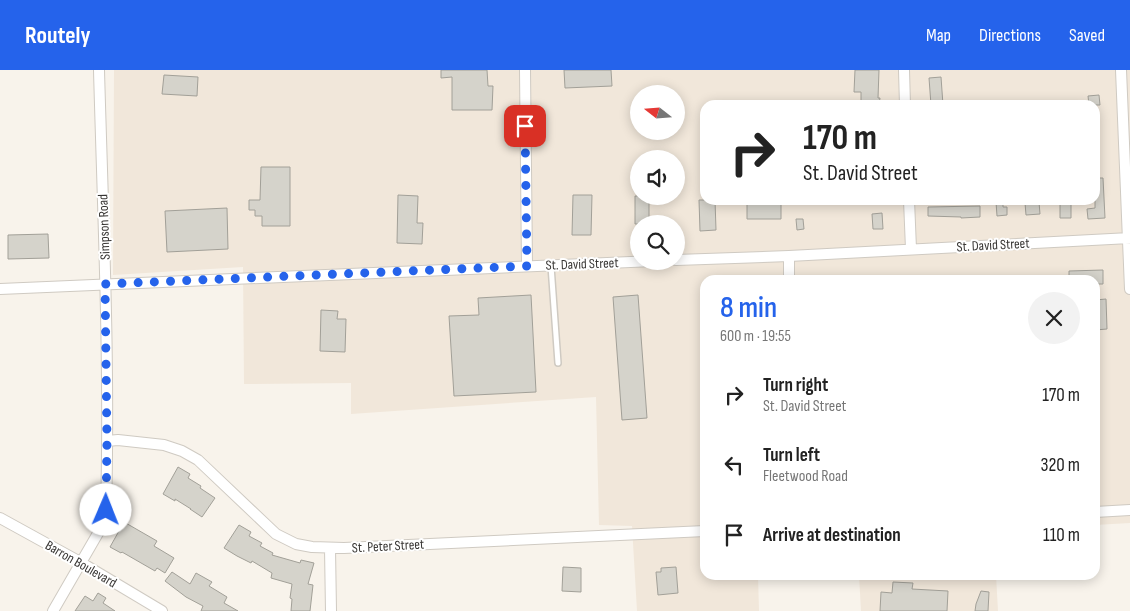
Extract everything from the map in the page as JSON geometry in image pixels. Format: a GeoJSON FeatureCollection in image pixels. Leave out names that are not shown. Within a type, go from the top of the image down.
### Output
{"type":"FeatureCollection","features":[{"type":"Feature","properties":{"kind":"street","name":"Simpson Road"},"geometry":{"type":"LineString","coordinates":[[53,611],[101,528],[105,517],[107,441],[105,284],[99,70]]}},
{"type":"Feature","properties":{"kind":"street"},"geometry":{"type":"LineString","coordinates":[[525,70],[527,266]]}},
{"type":"Feature","properties":{"kind":"street"},"geometry":{"type":"LineString","coordinates":[[904,70],[905,100]]}},
{"type":"Feature","properties":{"kind":"street"},"geometry":{"type":"LineString","coordinates":[[1121,70],[1130,289]]}},
{"type":"Feature","properties":{"kind":"street"},"geometry":{"type":"LineString","coordinates":[[909,205],[911,249]]}},
{"type":"Feature","properties":{"kind":"street","name":"St. David Street"},"geometry":{"type":"LineString","coordinates":[[685,260],[1129,238]]}},
{"type":"Feature","properties":{"kind":"street"},"geometry":{"type":"LineString","coordinates":[[789,256],[789,275]]}},
{"type":"Feature","properties":{"kind":"street","name":"St. David Street"},"geometry":{"type":"LineString","coordinates":[[0,289],[630,262]]}},
{"type":"Feature","properties":{"kind":"street","name":"St. Peter Street"},"geometry":{"type":"LineString","coordinates":[[107,441],[118,440],[164,445],[182,451],[198,460],[276,534],[296,544],[312,547],[330,548],[700,531]]}},
{"type":"Feature","properties":{"kind":"street"},"geometry":{"type":"LineString","coordinates":[[1100,512],[1130,510]]}},
{"type":"Feature","properties":{"kind":"street","name":"Barron Boulevard"},"geometry":{"type":"LineString","coordinates":[[0,518],[80,562],[162,611]]}},
{"type":"Feature","properties":{"kind":"street"},"geometry":{"type":"LineString","coordinates":[[330,548],[331,611]]}},
{"type":"Feature","properties":{"kind":"lane"},"geometry":{"type":"LineString","coordinates":[[551,266],[558,363]]}},
{"type":"Feature","properties":{"kind":"shaded area"},"geometry":{"type":"Polygon","coordinates":[[[114,70],[1130,70],[1130,523],[1100,525],[1100,275],[700,275],[700,580],[758,580],[759,611],[637,611],[632,526],[599,525],[596,397],[351,414],[351,383],[244,384],[243,267],[113,275],[114,70]]]}},
{"type":"Feature","properties":{"kind":"shaded area"},"geometry":{"type":"Polygon","coordinates":[[[859,580],[996,580],[998,611],[861,611],[859,580]]]}},
{"type":"Feature","properties":{"kind":"building"},"geometry":{"type":"Polygon","coordinates":[[[441,70],[487,70],[488,86],[493,86],[492,110],[452,110],[452,77],[441,78],[441,70]]]}},
{"type":"Feature","properties":{"kind":"building"},"geometry":{"type":"Polygon","coordinates":[[[564,70],[611,70],[612,86],[565,88],[564,70]]]}},
{"type":"Feature","properties":{"kind":"building"},"geometry":{"type":"Polygon","coordinates":[[[855,70],[879,70],[878,98],[880,98],[880,100],[861,100],[861,92],[854,92],[855,70]]]}},
{"type":"Feature","properties":{"kind":"building"},"geometry":{"type":"Polygon","coordinates":[[[164,75],[198,77],[197,96],[162,94],[164,75]]]}},
{"type":"Feature","properties":{"kind":"building"},"geometry":{"type":"Polygon","coordinates":[[[941,77],[943,100],[931,100],[929,78],[941,77]]]}},
{"type":"Feature","properties":{"kind":"building"},"geometry":{"type":"Polygon","coordinates":[[[1099,95],[1100,100],[1088,100],[1088,96],[1099,95]]]}},
{"type":"Feature","properties":{"kind":"building"},"geometry":{"type":"Polygon","coordinates":[[[261,167],[290,167],[290,226],[262,226],[262,216],[255,216],[255,210],[249,210],[249,200],[260,200],[261,167]]]}},
{"type":"Feature","properties":{"kind":"building"},"geometry":{"type":"Polygon","coordinates":[[[1100,178],[1103,178],[1105,218],[1088,219],[1087,209],[1095,208],[1095,205],[1100,205],[1100,178]]]}},
{"type":"Feature","properties":{"kind":"building"},"geometry":{"type":"Polygon","coordinates":[[[398,195],[418,196],[417,223],[423,223],[422,244],[397,243],[398,195]]]}},
{"type":"Feature","properties":{"kind":"building"},"geometry":{"type":"Polygon","coordinates":[[[573,195],[592,195],[591,235],[572,235],[573,195]]]}},
{"type":"Feature","properties":{"kind":"building"},"geometry":{"type":"Polygon","coordinates":[[[699,200],[700,205],[715,205],[716,230],[700,231],[699,200]]]}},
{"type":"Feature","properties":{"kind":"building"},"geometry":{"type":"Polygon","coordinates":[[[635,205],[649,205],[649,215],[635,215],[635,205]]]}},
{"type":"Feature","properties":{"kind":"building"},"geometry":{"type":"Polygon","coordinates":[[[747,205],[781,205],[781,219],[747,219],[747,205]]]}},
{"type":"Feature","properties":{"kind":"building"},"geometry":{"type":"Polygon","coordinates":[[[996,205],[1007,207],[1007,215],[997,216],[996,205]]]}},
{"type":"Feature","properties":{"kind":"building"},"geometry":{"type":"Polygon","coordinates":[[[1025,205],[1039,205],[1040,214],[1026,215],[1025,205]]]}},
{"type":"Feature","properties":{"kind":"building"},"geometry":{"type":"Polygon","coordinates":[[[1060,205],[1071,205],[1071,218],[1060,218],[1060,205]]]}},
{"type":"Feature","properties":{"kind":"building"},"geometry":{"type":"Polygon","coordinates":[[[980,206],[980,217],[928,216],[928,207],[980,206]]]}},
{"type":"Feature","properties":{"kind":"building"},"geometry":{"type":"Polygon","coordinates":[[[227,208],[228,249],[167,252],[165,211],[227,208]]]}},
{"type":"Feature","properties":{"kind":"building"},"geometry":{"type":"Polygon","coordinates":[[[882,213],[883,229],[873,229],[872,214],[882,213]]]}},
{"type":"Feature","properties":{"kind":"building"},"geometry":{"type":"Polygon","coordinates":[[[796,219],[803,219],[804,229],[797,230],[796,219]]]}},
{"type":"Feature","properties":{"kind":"building"},"geometry":{"type":"Polygon","coordinates":[[[48,234],[49,258],[8,259],[8,235],[48,234]]]}},
{"type":"Feature","properties":{"kind":"building"},"geometry":{"type":"Polygon","coordinates":[[[1103,270],[1103,284],[1100,284],[1100,275],[1069,275],[1069,271],[1103,270]]]}},
{"type":"Feature","properties":{"kind":"building"},"geometry":{"type":"Polygon","coordinates":[[[531,295],[536,392],[454,396],[449,316],[479,315],[478,298],[531,295]]]}},
{"type":"Feature","properties":{"kind":"building"},"geometry":{"type":"Polygon","coordinates":[[[638,295],[647,418],[622,420],[613,297],[638,295]]]}},
{"type":"Feature","properties":{"kind":"building"},"geometry":{"type":"Polygon","coordinates":[[[1106,299],[1107,329],[1100,330],[1100,300],[1106,299]]]}},
{"type":"Feature","properties":{"kind":"building"},"geometry":{"type":"Polygon","coordinates":[[[321,310],[338,311],[337,319],[346,319],[345,352],[320,351],[321,310]]]}},
{"type":"Feature","properties":{"kind":"building"},"geometry":{"type":"Polygon","coordinates":[[[178,467],[190,474],[188,478],[215,498],[202,517],[175,499],[175,501],[163,494],[178,467]]]}},
{"type":"Feature","properties":{"kind":"building"},"geometry":{"type":"Polygon","coordinates":[[[124,522],[157,541],[154,546],[174,558],[165,573],[157,568],[155,571],[110,547],[124,522]]]}},
{"type":"Feature","properties":{"kind":"building"},"geometry":{"type":"Polygon","coordinates":[[[239,525],[251,532],[249,536],[262,543],[260,546],[273,553],[272,555],[300,563],[301,560],[314,563],[308,584],[313,585],[310,611],[291,611],[292,584],[271,578],[272,573],[224,548],[239,525]]]}},
{"type":"Feature","properties":{"kind":"building"},"geometry":{"type":"Polygon","coordinates":[[[563,567],[581,568],[581,592],[562,591],[563,567]]]}},
{"type":"Feature","properties":{"kind":"building"},"geometry":{"type":"Polygon","coordinates":[[[676,567],[678,593],[658,595],[656,572],[661,572],[661,568],[676,567]]]}},
{"type":"Feature","properties":{"kind":"building"},"geometry":{"type":"Polygon","coordinates":[[[172,572],[190,584],[196,573],[212,582],[209,586],[227,597],[224,603],[238,611],[201,611],[203,606],[186,597],[165,581],[172,572]]]}},
{"type":"Feature","properties":{"kind":"building"},"geometry":{"type":"Polygon","coordinates":[[[893,582],[913,583],[912,589],[948,591],[947,611],[880,611],[881,592],[892,593],[893,582]]]}},
{"type":"Feature","properties":{"kind":"building"},"geometry":{"type":"Polygon","coordinates":[[[981,591],[989,592],[988,611],[975,611],[981,591]]]}},
{"type":"Feature","properties":{"kind":"building"},"geometry":{"type":"Polygon","coordinates":[[[98,593],[106,598],[103,603],[115,611],[75,611],[85,596],[93,601],[98,593]]]}},
{"type":"Feature","properties":{"kind":"route"},"geometry":{"type":"LineString","coordinates":[[106,510],[105,284],[527,266],[525,126]]}}]}
